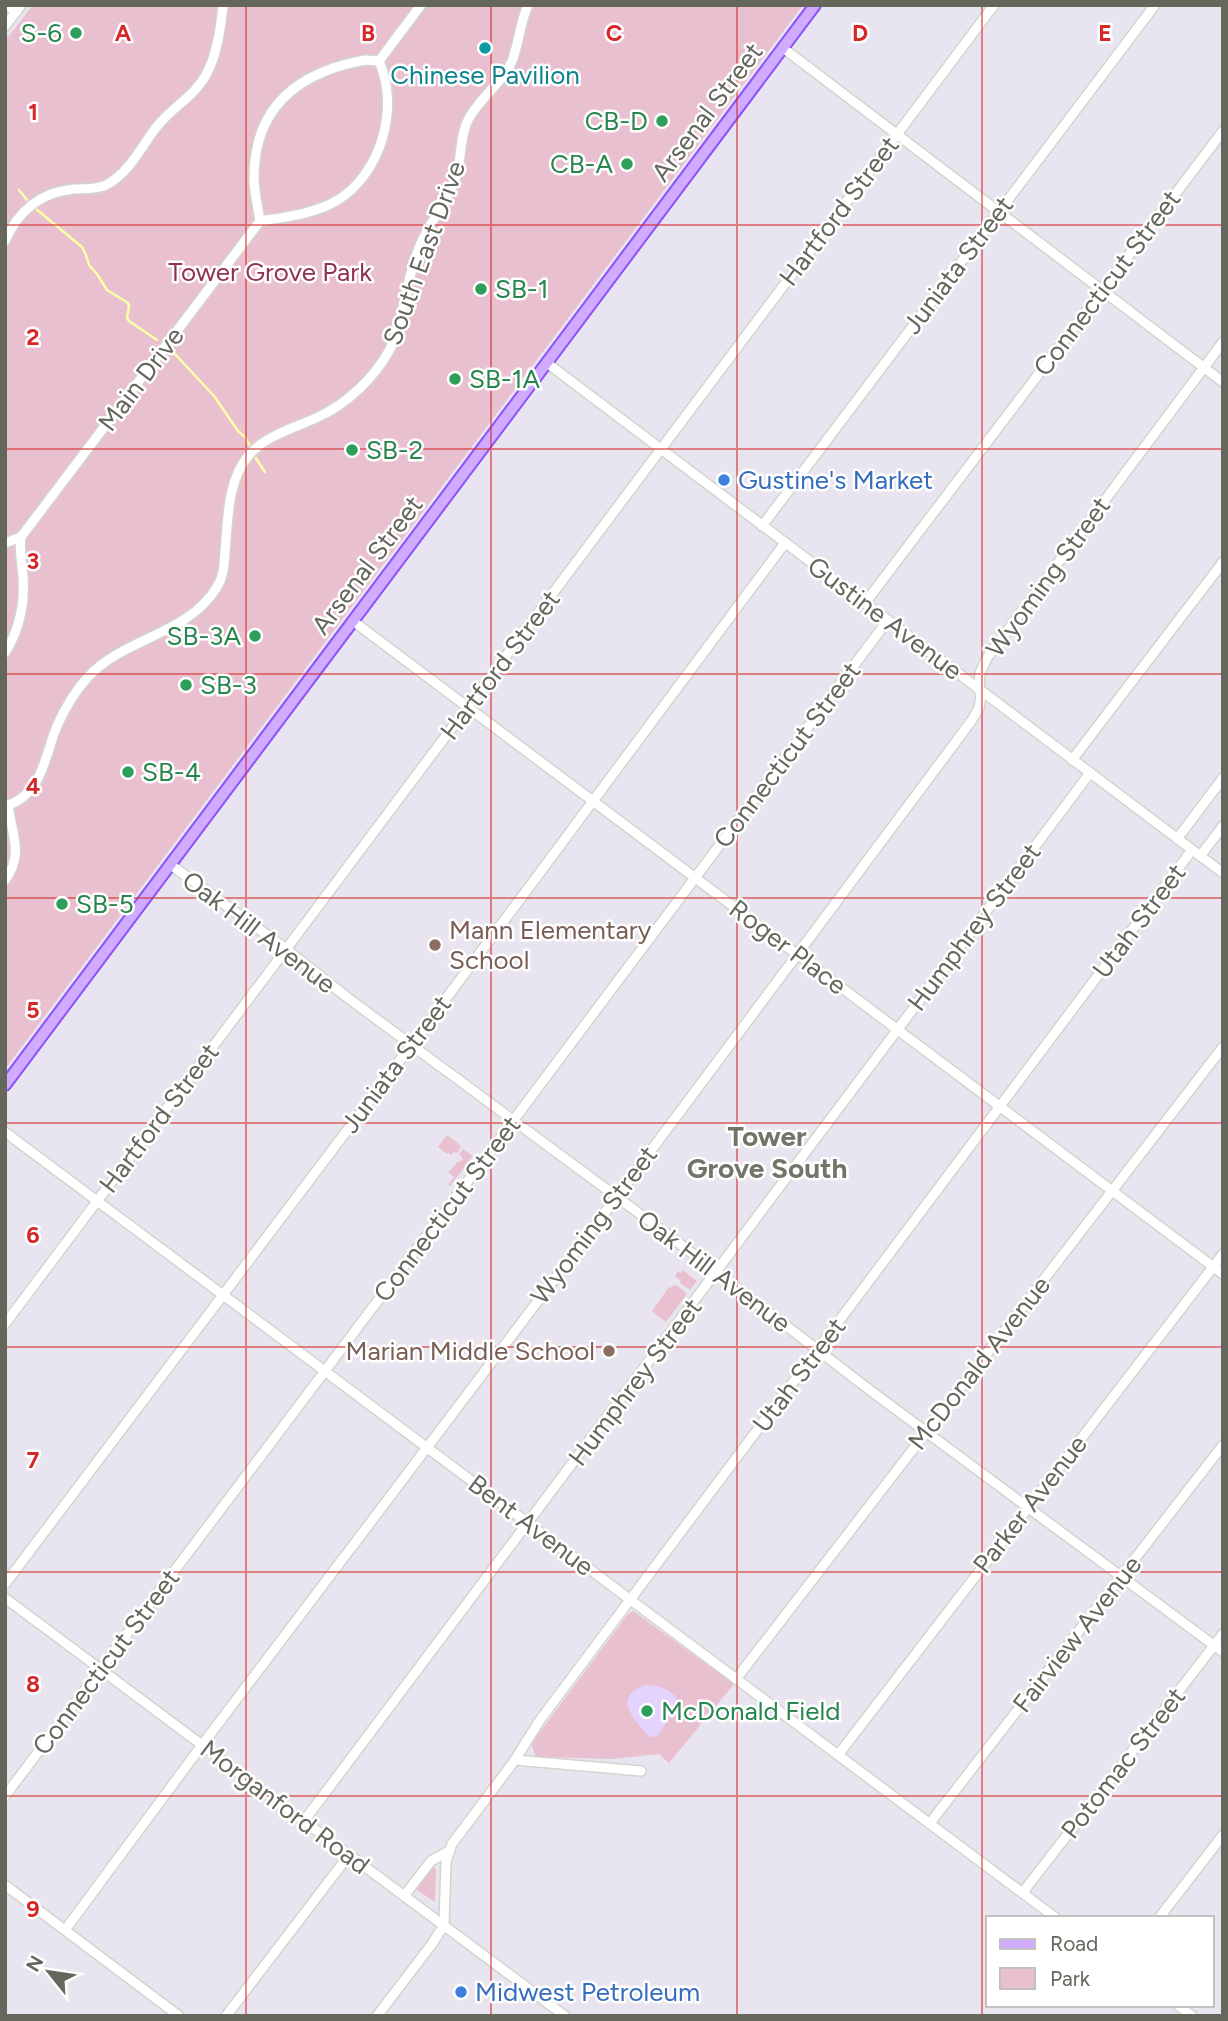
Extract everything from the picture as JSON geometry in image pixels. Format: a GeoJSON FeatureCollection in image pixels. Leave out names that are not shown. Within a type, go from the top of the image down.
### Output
{"type":"FeatureCollection","features":[{"type":"Feature","properties":{"kind":"main road","name":"Arsenal Street"},"geometry":{"type":"LineString","coordinates":[[5,1085],[815,5]]}},
{"type":"Feature","properties":{"kind":"street"},"geometry":{"type":"LineString","coordinates":[[5,26],[18,8],[7,5]]}},
{"type":"Feature","properties":{"kind":"street"},"geometry":{"type":"LineString","coordinates":[[5,241],[18,219],[34,202],[58,192],[105,186],[124,171],[158,125],[195,91],[206,74],[217,40],[223,5]]}},
{"type":"Feature","properties":{"kind":"street"},"geometry":{"type":"LineString","coordinates":[[379,61],[421,5]]}},
{"type":"Feature","properties":{"kind":"street","name":"South East Drive"},"geometry":{"type":"LineString","coordinates":[[5,880],[12,870],[16,853],[7,806],[24,797],[34,786],[65,710],[79,688],[92,672],[121,652],[183,622],[213,593],[223,575],[235,481],[247,457],[276,435],[336,408],[362,385],[384,359],[398,332],[421,242],[456,178],[466,124],[476,106],[504,75],[511,63],[528,5]]}},
{"type":"Feature","properties":{"kind":"street","name":"Hartford Street"},"geometry":{"type":"LineString","coordinates":[[5,1324],[994,5]]}},
{"type":"Feature","properties":{"kind":"street","name":"Juniata Street"},"geometry":{"type":"LineString","coordinates":[[762,526],[1155,5]]}},
{"type":"Feature","properties":{"kind":"street"},"geometry":{"type":"LineString","coordinates":[[783,48],[1223,382]]}},
{"type":"Feature","properties":{"kind":"street"},"geometry":{"type":"LineString","coordinates":[[365,60],[379,61],[387,101],[386,127],[378,151],[367,171],[355,187],[319,209],[260,221],[254,180],[255,157],[261,133],[274,108],[296,87],[323,71],[365,60]]}},
{"type":"Feature","properties":{"kind":"street","name":"Connecticut Street"},"geometry":{"type":"LineString","coordinates":[[865,603],[1223,131]]}},
{"type":"Feature","properties":{"kind":"street","name":"Main Drive"},"geometry":{"type":"LineString","coordinates":[[21,537],[260,221]]}},
{"type":"Feature","properties":{"kind":"street","name":"Wyoming Street"},"geometry":{"type":"LineString","coordinates":[[65,1930],[972,720],[979,708],[980,673],[987,657],[1223,342]]}},
{"type":"Feature","properties":{"kind":"street","name":"Gustine Avenue"},"geometry":{"type":"LineString","coordinates":[[547,363],[1223,873]]}},
{"type":"Feature","properties":{"kind":"street"},"geometry":{"type":"LineString","coordinates":[[5,543],[21,537],[23,577],[23,602],[17,630],[5,653]]}},
{"type":"Feature","properties":{"kind":"street","name":"Juniata Street"},"geometry":{"type":"LineString","coordinates":[[5,1584],[785,543]]}},
{"type":"Feature","properties":{"kind":"street"},"geometry":{"type":"LineString","coordinates":[[1072,760],[1223,562]]}},
{"type":"Feature","properties":{"kind":"street","name":"Connecticut Street"},"geometry":{"type":"LineString","coordinates":[[5,1796],[888,620]]}},
{"type":"Feature","properties":{"kind":"street","name":"Roger Place"},"geometry":{"type":"LineString","coordinates":[[354,621],[1223,1274]]}},
{"type":"Feature","properties":{"kind":"street","name":"Humphrey Street"},"geometry":{"type":"LineString","coordinates":[[304,1821],[1090,773]]}},
{"type":"Feature","properties":{"kind":"street"},"geometry":{"type":"LineString","coordinates":[[1177,839],[1223,778]]}},
{"type":"Feature","properties":{"kind":"street","name":"Utah Street"},"geometry":{"type":"LineString","coordinates":[[404,1896],[431,1861],[449,1851],[515,1760],[535,1727],[1000,1107],[1196,853],[1223,826]]}},
{"type":"Feature","properties":{"kind":"street","name":"Oak Hill Avenue"},"geometry":{"type":"LineString","coordinates":[[171,865],[1223,1652]]}},
{"type":"Feature","properties":{"kind":"street","name":"McDonald Avenue"},"geometry":{"type":"LineString","coordinates":[[736,1679],[1223,1047]]}},
{"type":"Feature","properties":{"kind":"street","name":"Bent Avenue"},"geometry":{"type":"LineString","coordinates":[[5,1132],[1053,1916]]}},
{"type":"Feature","properties":{"kind":"street","name":"Parker Avenue"},"geometry":{"type":"LineString","coordinates":[[838,1755],[1223,1254]]}},
{"type":"Feature","properties":{"kind":"street","name":"Fairview Avenue"},"geometry":{"type":"LineString","coordinates":[[930,1824],[1223,1445]]}},
{"type":"Feature","properties":{"kind":"street","name":"Morganford Road"},"geometry":{"type":"LineString","coordinates":[[5,1598],[565,2016]]}},
{"type":"Feature","properties":{"kind":"street","name":"Potomac Street"},"geometry":{"type":"LineString","coordinates":[[1023,1892],[1223,1634]]}},
{"type":"Feature","properties":{"kind":"street"},"geometry":{"type":"LineString","coordinates":[[515,1760],[642,1771]]}},
{"type":"Feature","properties":{"kind":"street"},"geometry":{"type":"LineString","coordinates":[[1161,1916],[1223,1835]]}},
{"type":"Feature","properties":{"kind":"street"},"geometry":{"type":"LineString","coordinates":[[377,2016],[444,1925],[446,1862],[449,1851]]}},
{"type":"Feature","properties":{"kind":"street"},"geometry":{"type":"LineString","coordinates":[[226,2016],[349,1854]]}},
{"type":"Feature","properties":{"kind":"street"},"geometry":{"type":"LineString","coordinates":[[5,1885],[179,2016]]}},
{"type":"Feature","properties":{"kind":"green space","name":"Tower Grove Park"},"geometry":{"type":"Polygon","coordinates":[[[33,5],[803,5],[5,1069],[5,41],[33,5]]]}},
{"type":"Feature","properties":{"kind":"green space"},"geometry":{"type":"Polygon","coordinates":[[[447,1135],[461,1146],[457,1153],[447,1154],[438,1147],[447,1135]]]}},
{"type":"Feature","properties":{"kind":"green space"},"geometry":{"type":"Polygon","coordinates":[[[463,1149],[473,1156],[450,1186],[448,1185],[454,1177],[447,1172],[463,1159],[459,1154],[463,1149]]]}},
{"type":"Feature","properties":{"kind":"green space"},"geometry":{"type":"Polygon","coordinates":[[[683,1270],[697,1281],[690,1290],[675,1276],[678,1271],[681,1273],[683,1270]]]}},
{"type":"Feature","properties":{"kind":"green space"},"geometry":{"type":"Polygon","coordinates":[[[673,1285],[687,1294],[666,1322],[652,1311],[673,1285]]]}},
{"type":"Feature","properties":{"kind":"green space"},"geometry":{"type":"Polygon","coordinates":[[[633,1611],[734,1684],[669,1763],[659,1754],[612,1759],[536,1757],[531,1744],[628,1614],[633,1611]]]}},
{"type":"Feature","properties":{"kind":"green space"},"geometry":{"type":"Polygon","coordinates":[[[431,1867],[436,1870],[435,1902],[416,1887],[431,1867]]]}},
{"type":"Feature","properties":{"kind":"sand"},"geometry":{"type":"Polygon","coordinates":[[[646,1685],[663,1688],[676,1697],[676,1707],[658,1736],[650,1737],[647,1734],[627,1704],[633,1692],[646,1685]]]}},
{"type":"Feature","properties":{"kind":"waterway"},"geometry":{"type":"LineString","coordinates":[[19,190],[27,200]]}},
{"type":"Feature","properties":{"kind":"waterway"},"geometry":{"type":"LineString","coordinates":[[36,209],[82,247],[89,265],[107,290],[128,303],[129,321],[157,340]]}},
{"type":"Feature","properties":{"kind":"waterway"},"geometry":{"type":"LineString","coordinates":[[173,352],[214,396],[250,446]]}},
{"type":"Feature","properties":{"kind":"waterway"},"geometry":{"type":"LineString","coordinates":[[255,457],[265,472]]}},
{"type":"Feature","properties":{"kind":"place","name":"S-6"},"geometry":{"type":"Point","coordinates":[76,33]}},
{"type":"Feature","properties":{"kind":"place","name":"Chinese Pavilion"},"geometry":{"type":"Point","coordinates":[485,48]}},
{"type":"Feature","properties":{"kind":"place","name":"CB-D"},"geometry":{"type":"Point","coordinates":[662,121]}},
{"type":"Feature","properties":{"kind":"place","name":"CB-A"},"geometry":{"type":"Point","coordinates":[627,164]}},
{"type":"Feature","properties":{"kind":"place","name":"SB-1"},"geometry":{"type":"Point","coordinates":[481,289]}},
{"type":"Feature","properties":{"kind":"place","name":"SB-1A"},"geometry":{"type":"Point","coordinates":[455,379]}},
{"type":"Feature","properties":{"kind":"place","name":"SB-2"},"geometry":{"type":"Point","coordinates":[352,450]}},
{"type":"Feature","properties":{"kind":"place","name":"Gustine's Market"},"geometry":{"type":"Point","coordinates":[724,480]}},
{"type":"Feature","properties":{"kind":"place","name":"SB-3A"},"geometry":{"type":"Point","coordinates":[255,636]}},
{"type":"Feature","properties":{"kind":"place","name":"SB-3"},"geometry":{"type":"Point","coordinates":[186,685]}},
{"type":"Feature","properties":{"kind":"place","name":"SB-4"},"geometry":{"type":"Point","coordinates":[128,772]}},
{"type":"Feature","properties":{"kind":"place","name":"SB-5"},"geometry":{"type":"Point","coordinates":[62,904]}},
{"type":"Feature","properties":{"kind":"place","name":"Mann Elementary School"},"geometry":{"type":"Point","coordinates":[435,945]}},
{"type":"Feature","properties":{"kind":"place","name":"Marian Middle School"},"geometry":{"type":"Point","coordinates":[609,1351]}},
{"type":"Feature","properties":{"kind":"place","name":"McDonald Field"},"geometry":{"type":"Point","coordinates":[647,1711]}},
{"type":"Feature","properties":{"kind":"place","name":"Midwest Petroleum"},"geometry":{"type":"Point","coordinates":[461,1992]}},
{"type":"Feature","properties":{"kind":"district","name":"Tower Grove South"},"geometry":{"type":"Point","coordinates":[767,1152]}}]}
